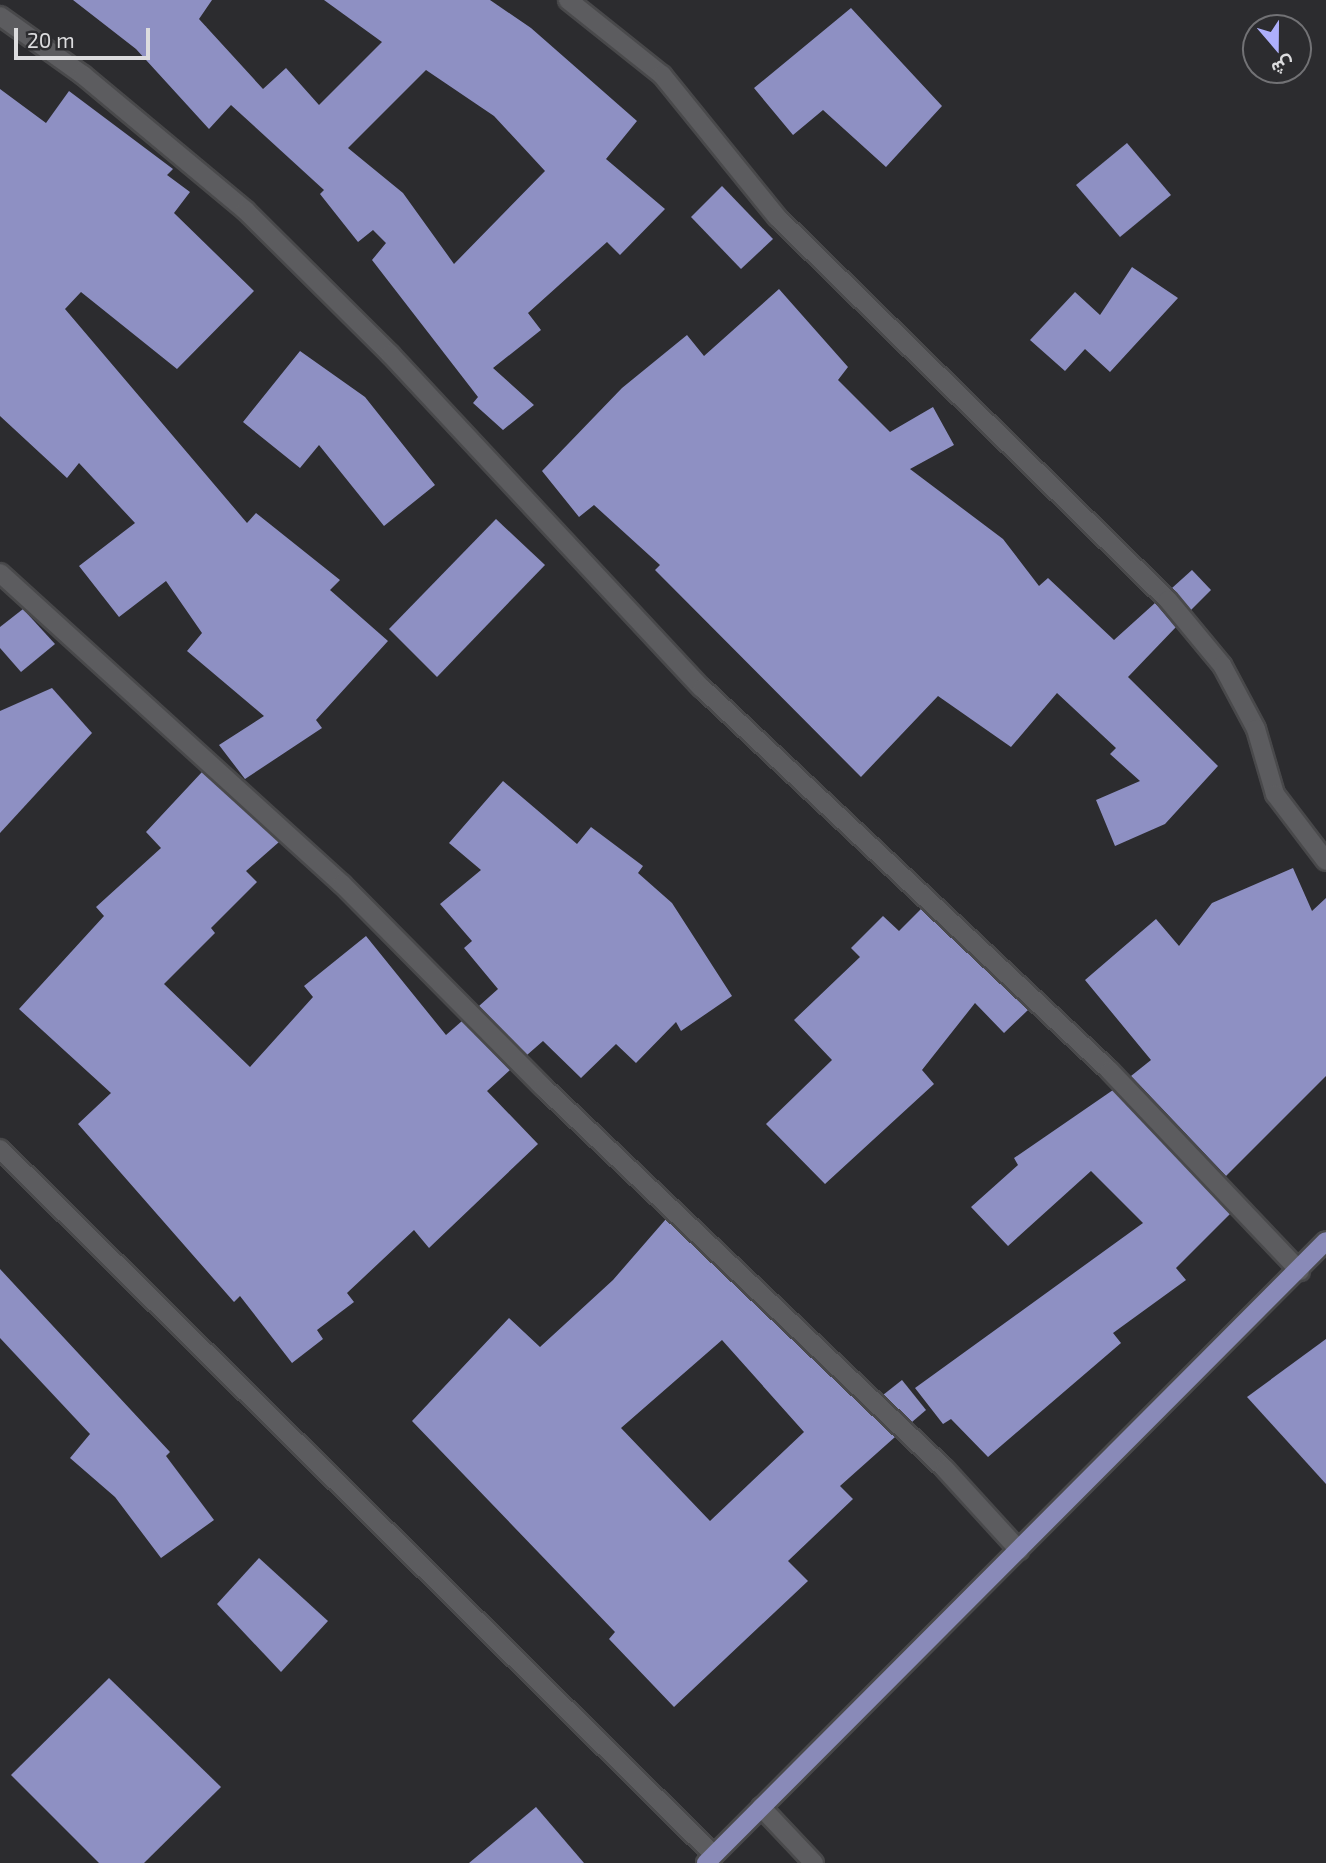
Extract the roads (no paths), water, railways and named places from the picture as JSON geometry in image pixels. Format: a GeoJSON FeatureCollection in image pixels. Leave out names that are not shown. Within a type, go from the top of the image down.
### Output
{"type":"FeatureCollection","features":[{"type":"Feature","properties":{"kind":"main road"},"geometry":{"type":"LineString","coordinates":[[710,1859],[1300,1271],[1326,1241]]}},
{"type":"Feature","properties":{"kind":"street"},"geometry":{"type":"LineString","coordinates":[[568,0],[662,75],[777,217],[1168,600],[1222,665],[1256,729],[1275,794],[1326,861]]}},
{"type":"Feature","properties":{"kind":"street"},"geometry":{"type":"LineString","coordinates":[[0,16],[83,75],[246,211],[390,354],[702,688],[1110,1071],[1300,1271]]}},
{"type":"Feature","properties":{"kind":"street"},"geometry":{"type":"LineString","coordinates":[[0,573],[342,884],[543,1087],[945,1469],[1019,1550]]}},
{"type":"Feature","properties":{"kind":"street"},"geometry":{"type":"LineString","coordinates":[[0,1150],[710,1859]]}},
{"type":"Feature","properties":{"kind":"street"},"geometry":{"type":"LineString","coordinates":[[761,1807],[814,1863]]}}]}
